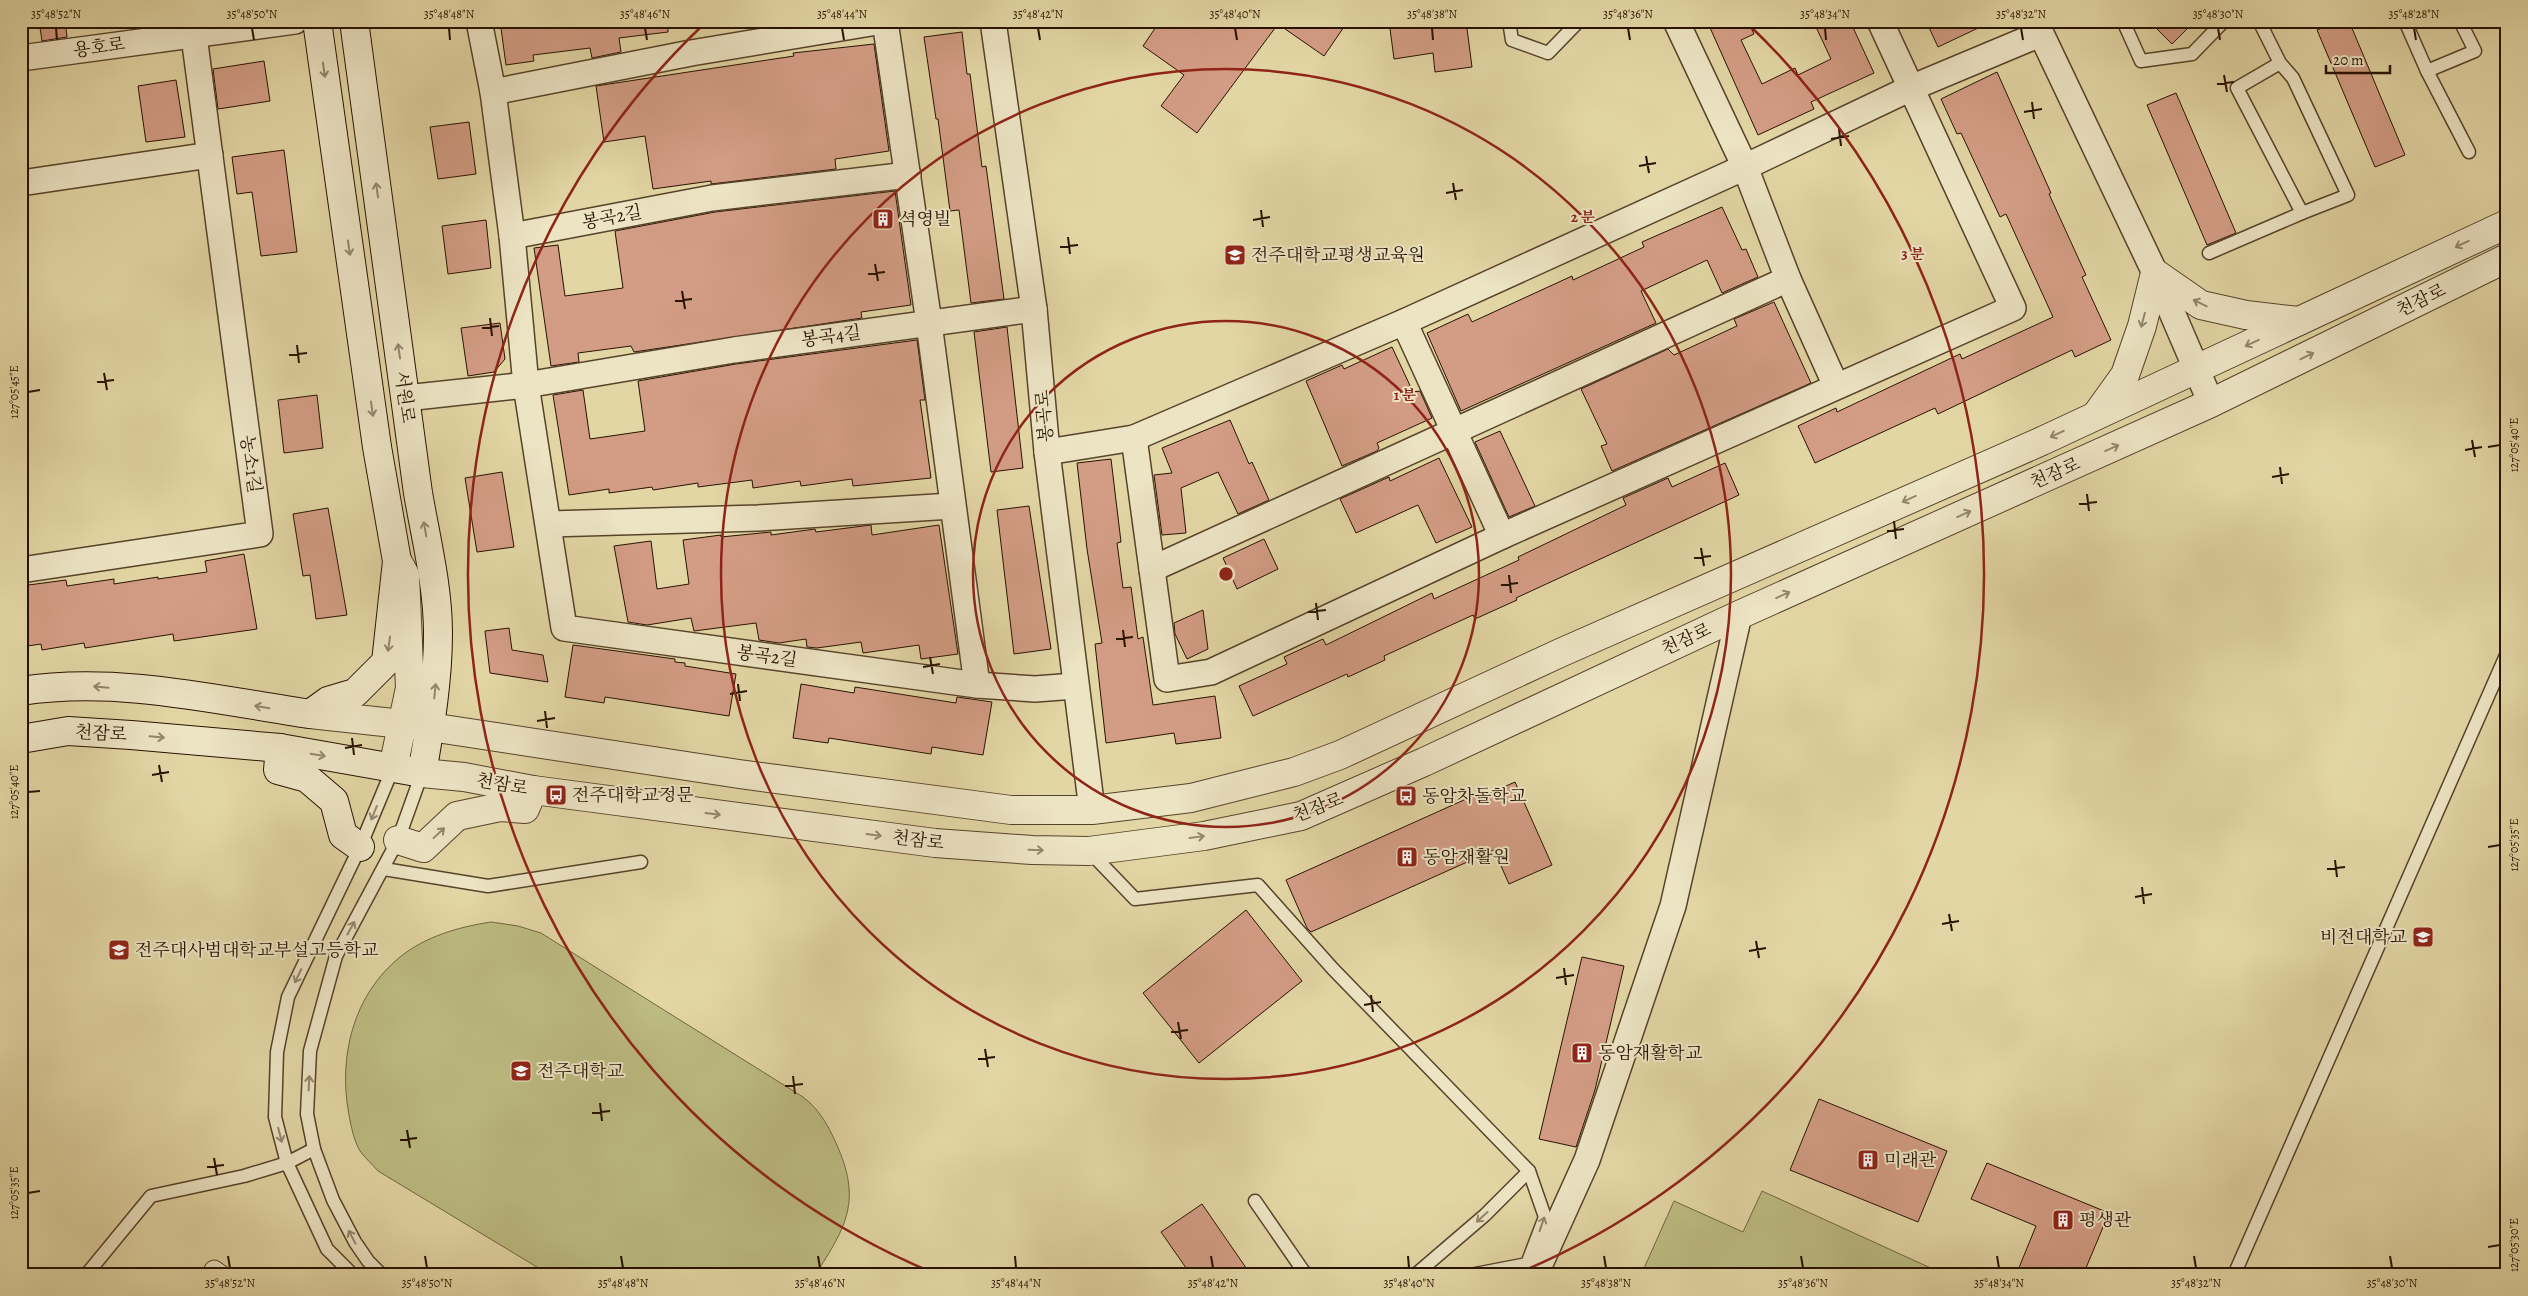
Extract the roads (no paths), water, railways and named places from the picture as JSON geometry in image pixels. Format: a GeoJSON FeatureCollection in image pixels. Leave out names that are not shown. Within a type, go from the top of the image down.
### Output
{"type":"FeatureCollection","features":[{"type":"Feature","properties":{"kind":"street","name":"용호로"},"geometry":{"type":"LineString","coordinates":[[21,58],[193,28],[295,21]]}},
{"type":"Feature","properties":{"kind":"street","name":"서원로"},"geometry":{"type":"LineString","coordinates":[[317,21],[377,447],[397,561],[405,576],[410,688],[393,768]]}},
{"type":"Feature","properties":{"kind":"street","name":"서원로"},"geometry":{"type":"LineString","coordinates":[[354,21],[418,493],[431,564],[438,631],[436,690],[422,773]]}},
{"type":"Feature","properties":{"kind":"street","name":"봉곡2길"},"geometry":{"type":"LineString","coordinates":[[479,21],[493,92],[512,236],[526,385],[564,628],[977,685],[1036,690],[1075,686]]}},
{"type":"Feature","properties":{"kind":"street"},"geometry":{"type":"LineString","coordinates":[[493,92],[691,52],[884,21],[929,323],[977,685]]}},
{"type":"Feature","properties":{"kind":"street","name":"봉곡로"},"geometry":{"type":"LineString","coordinates":[[993,21],[1034,309],[1047,452],[1092,810]]}},
{"type":"Feature","properties":{"kind":"street"},"geometry":{"type":"LineString","coordinates":[[1676,21],[1745,167],[1788,279],[1836,386]]}},
{"type":"Feature","properties":{"kind":"street"},"geometry":{"type":"LineString","coordinates":[[1134,438],[1167,679],[1211,672],[1502,536],[2013,308],[1880,21]]}},
{"type":"Feature","properties":{"kind":"street","name":"농소1길"},"geometry":{"type":"LineString","coordinates":[[21,570],[260,534],[193,28]]}},
{"type":"Feature","properties":{"kind":"street"},"geometry":{"type":"LineString","coordinates":[[1047,452],[1134,438],[1404,322],[1745,167],[2037,28],[2155,273],[2211,404]]}},
{"type":"Feature","properties":{"kind":"street"},"geometry":{"type":"LineString","coordinates":[[21,183],[210,155]]}},
{"type":"Feature","properties":{"kind":"street","name":"봉곡2길"},"geometry":{"type":"LineString","coordinates":[[512,236],[712,198],[908,175]]}},
{"type":"Feature","properties":{"kind":"street","name":"천잠로"},"geometry":{"type":"LineString","coordinates":[[21,691],[51,687],[101,687],[174,693],[310,714],[430,727],[929,801],[1011,810],[1092,810],[1191,798],[1294,772],[1340,755],[1570,649],[2096,416],[2507,224]]}},
{"type":"Feature","properties":{"kind":"street","name":"천잠로"},"geometry":{"type":"LineString","coordinates":[[21,739],[68,731],[280,748],[422,773],[464,777],[533,790],[935,843],[1032,850],[1089,851],[1204,836],[1301,816],[1424,762],[1739,614],[2211,404],[2507,258]]}},
{"type":"Feature","properties":{"kind":"street"},"geometry":{"type":"LineString","coordinates":[[2155,273],[2201,305],[2246,315],[2299,321]]}},
{"type":"Feature","properties":{"kind":"street"},"geometry":{"type":"LineString","coordinates":[[2096,416],[2125,375],[2142,326],[2155,273]]}},
{"type":"Feature","properties":{"kind":"street"},"geometry":{"type":"LineString","coordinates":[[1152,568],[1788,279]]}},
{"type":"Feature","properties":{"kind":"street","name":"봉곡4길"},"geometry":{"type":"LineString","coordinates":[[526,385],[734,350],[1034,309]]}},
{"type":"Feature","properties":{"kind":"street"},"geometry":{"type":"LineString","coordinates":[[1404,322],[1502,536]]}},
{"type":"Feature","properties":{"kind":"street"},"geometry":{"type":"LineString","coordinates":[[406,398],[526,385]]}},
{"type":"Feature","properties":{"kind":"street"},"geometry":{"type":"LineString","coordinates":[[549,524],[758,518],[952,506]]}},
{"type":"Feature","properties":{"kind":"street"},"geometry":{"type":"LineString","coordinates":[[310,714],[328,701],[355,693],[386,662],[397,561]]}},
{"type":"Feature","properties":{"kind":"street"},"geometry":{"type":"LineString","coordinates":[[1535,1264],[1587,1160],[1673,906],[1739,614]]}},
{"type":"Feature","properties":{"kind":"street"},"geometry":{"type":"LineString","coordinates":[[280,748],[278,770],[307,778],[334,801],[343,836],[360,847]]}},
{"type":"Feature","properties":{"kind":"street"},"geometry":{"type":"LineString","coordinates":[[398,840],[423,848],[458,816],[500,807],[525,808],[533,790]]}},
{"type":"Feature","properties":{"kind":"lane"},"geometry":{"type":"LineString","coordinates":[[1509,21],[1512,40],[1548,53],[1579,21]]}},
{"type":"Feature","properties":{"kind":"lane"},"geometry":{"type":"LineString","coordinates":[[2123,21],[2141,61],[2192,54],[2224,21]]}},
{"type":"Feature","properties":{"kind":"lane"},"geometry":{"type":"LineString","coordinates":[[2209,253],[2348,195],[2293,78],[2280,63],[2259,21]]}},
{"type":"Feature","properties":{"kind":"lane"},"geometry":{"type":"LineString","coordinates":[[2405,21],[2427,71],[2469,152]]}},
{"type":"Feature","properties":{"kind":"lane"},"geometry":{"type":"LineString","coordinates":[[2427,71],[2475,51],[2460,21]]}},
{"type":"Feature","properties":{"kind":"lane"},"geometry":{"type":"LineString","coordinates":[[2280,63],[2237,88],[2302,213]]}},
{"type":"Feature","properties":{"kind":"lane"},"geometry":{"type":"LineString","coordinates":[[2234,1275],[2507,653]]}},
{"type":"Feature","properties":{"kind":"lane"},"geometry":{"type":"LineString","coordinates":[[352,1275],[327,1249],[287,1163],[275,1117],[277,1052],[288,997],[360,847],[393,768]]}},
{"type":"Feature","properties":{"kind":"lane"},"geometry":{"type":"LineString","coordinates":[[382,1275],[368,1261],[354,1242],[333,1200],[314,1148],[308,1114],[310,1051],[336,956],[398,840],[422,773]]}},
{"type":"Feature","properties":{"kind":"lane"},"geometry":{"type":"LineString","coordinates":[[1089,851],[1134,899],[1258,885],[1333,969],[1529,1171],[1545,1217],[1535,1264],[1470,1275]]}},
{"type":"Feature","properties":{"kind":"lane"},"geometry":{"type":"LineString","coordinates":[[384,869],[488,886],[641,862]]}},
{"type":"Feature","properties":{"kind":"lane"},"geometry":{"type":"LineString","coordinates":[[86,1275],[151,1196],[244,1176],[287,1163],[314,1148]]}},
{"type":"Feature","properties":{"kind":"lane"},"geometry":{"type":"LineString","coordinates":[[1415,1275],[1485,1215],[1529,1171]]}},
{"type":"Feature","properties":{"kind":"lane"},"geometry":{"type":"LineString","coordinates":[[1255,1201],[1304,1272],[1310,1275]]}},
{"type":"Feature","properties":{"kind":"place","name":"셕영빌"},"geometry":{"type":"Point","coordinates":[883,219]}},
{"type":"Feature","properties":{"kind":"place","name":"전주대학교평생교육원"},"geometry":{"type":"Point","coordinates":[1235,255]}},
{"type":"Feature","properties":{"kind":"place","name":"전주대학교정문"},"geometry":{"type":"Point","coordinates":[556,795]}},
{"type":"Feature","properties":{"kind":"place","name":"동암차돌학교"},"geometry":{"type":"Point","coordinates":[1406,796]}},
{"type":"Feature","properties":{"kind":"place","name":"동암재활원"},"geometry":{"type":"Point","coordinates":[1407,857]}},
{"type":"Feature","properties":{"kind":"place","name":"비전대학교"},"geometry":{"type":"Point","coordinates":[2423,937]}},
{"type":"Feature","properties":{"kind":"place","name":"전주대사범대학교부설고등학교"},"geometry":{"type":"Point","coordinates":[119,950]}},
{"type":"Feature","properties":{"kind":"place","name":"동암재활학교"},"geometry":{"type":"Point","coordinates":[1582,1053]}},
{"type":"Feature","properties":{"kind":"place","name":"전주대학교"},"geometry":{"type":"Point","coordinates":[521,1071]}},
{"type":"Feature","properties":{"kind":"place","name":"미래관"},"geometry":{"type":"Point","coordinates":[1868,1160]}},
{"type":"Feature","properties":{"kind":"place","name":"평생관"},"geometry":{"type":"Point","coordinates":[2063,1220]}}]}
